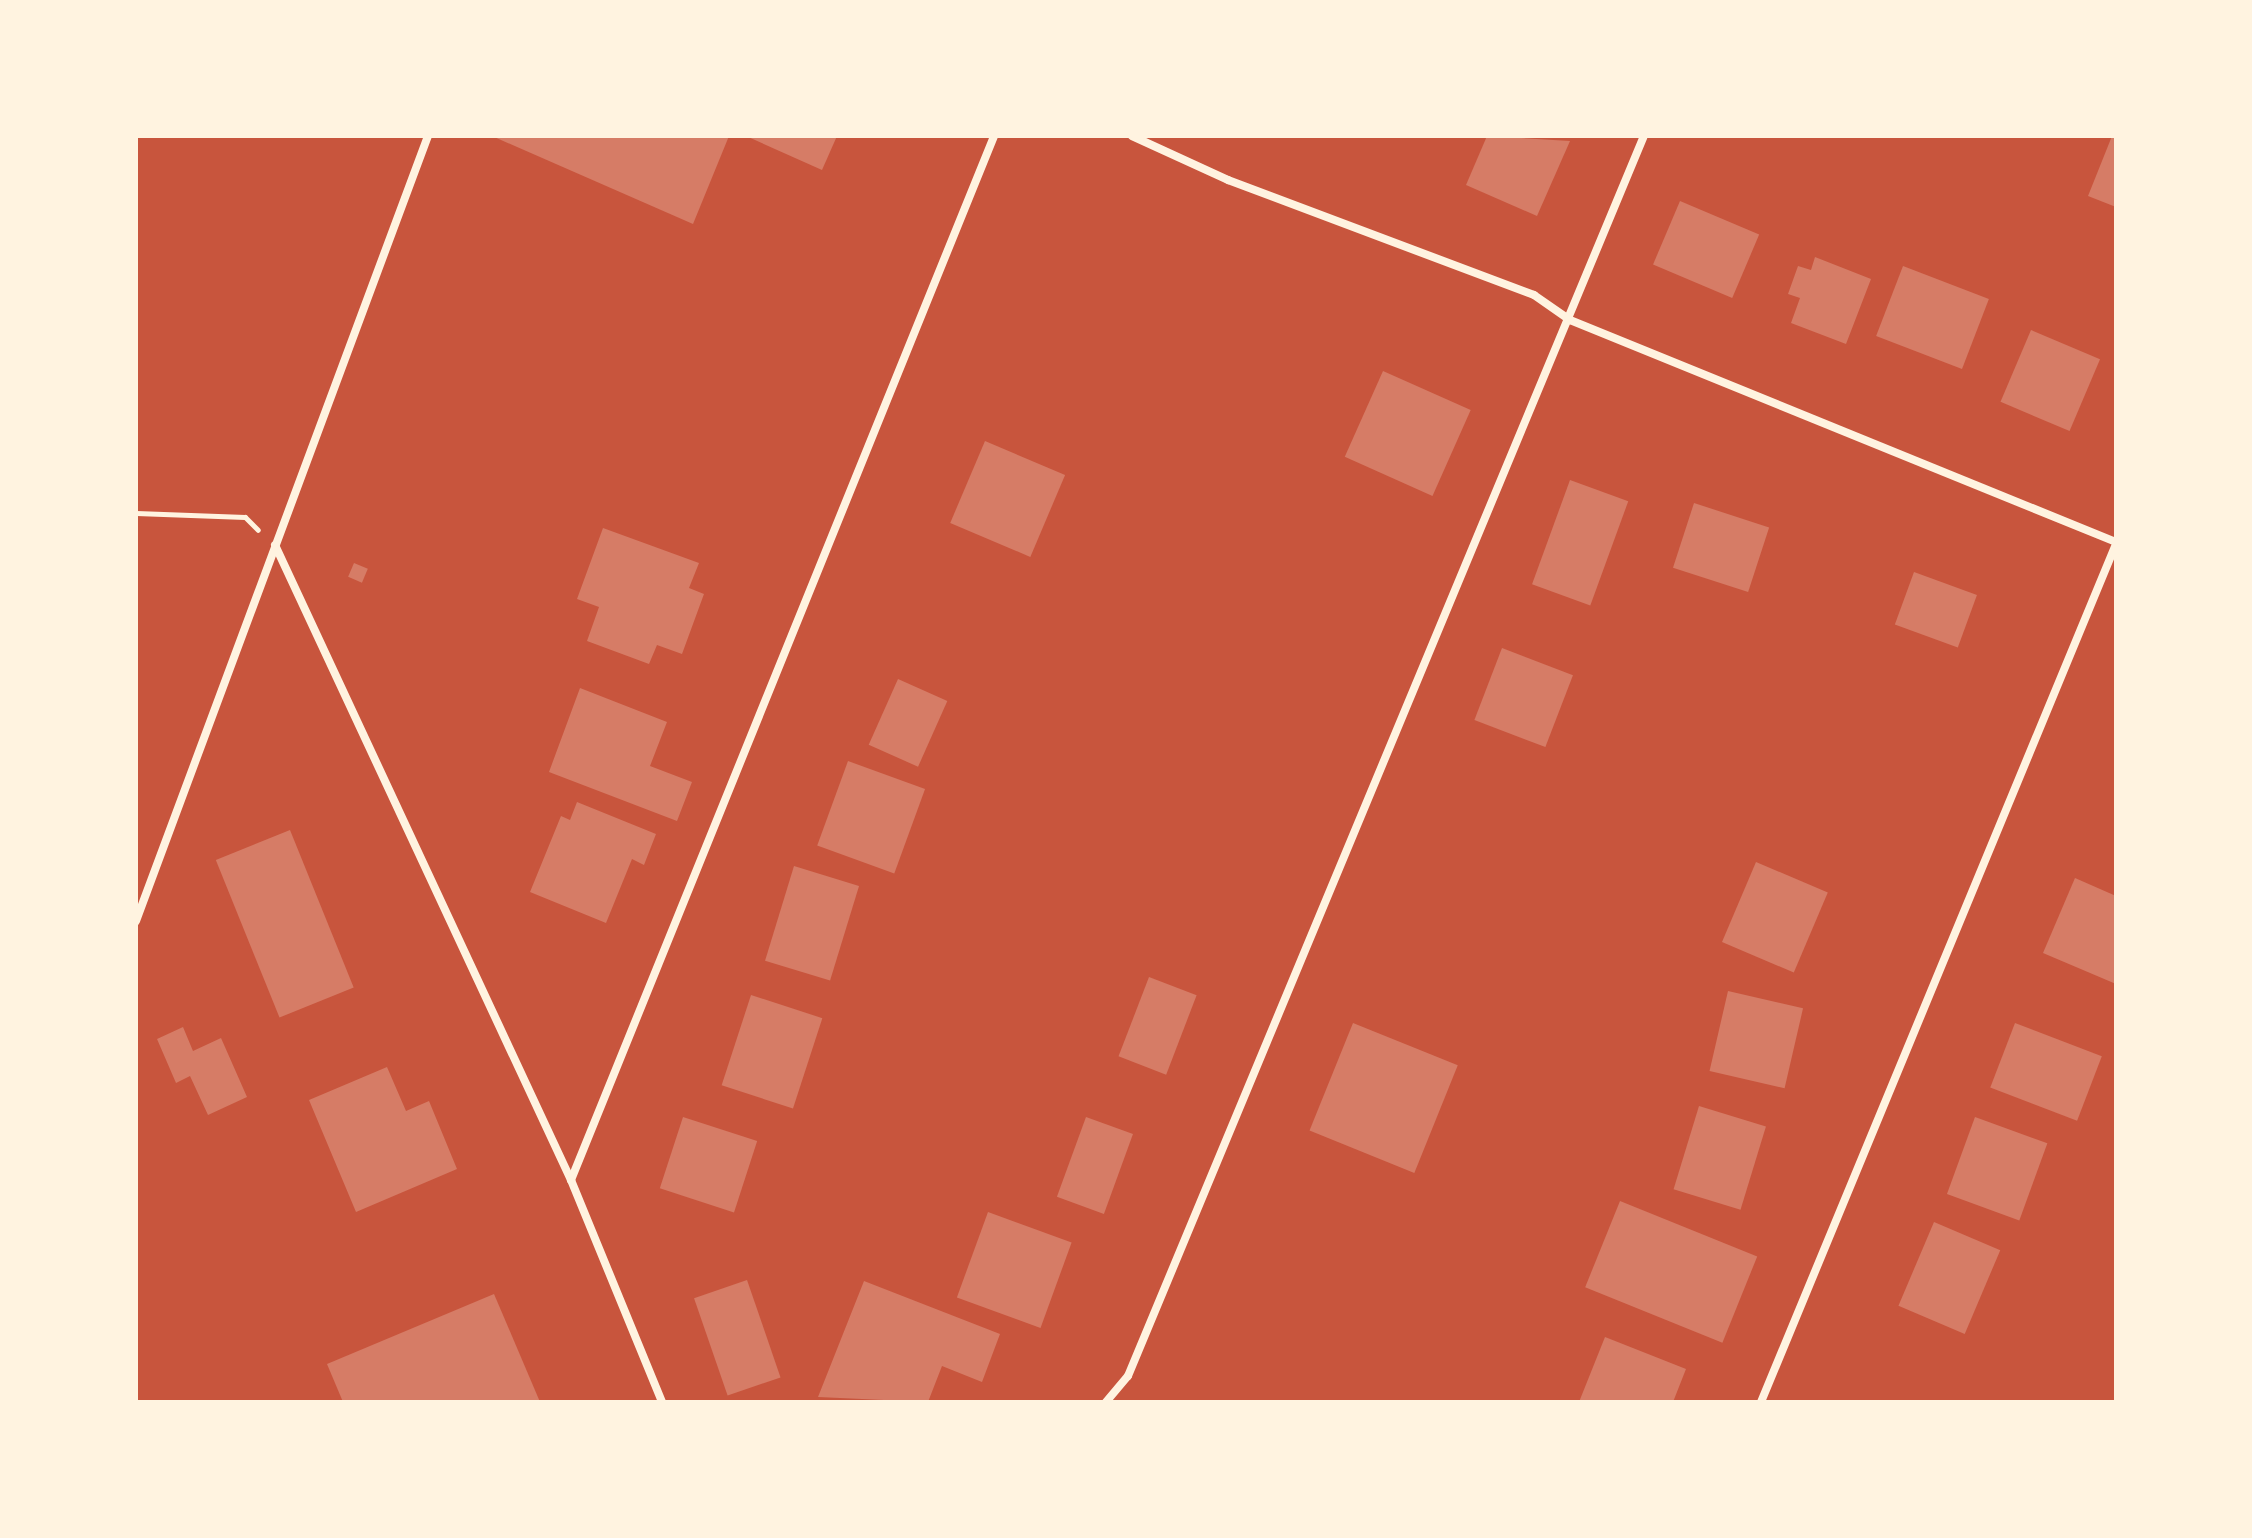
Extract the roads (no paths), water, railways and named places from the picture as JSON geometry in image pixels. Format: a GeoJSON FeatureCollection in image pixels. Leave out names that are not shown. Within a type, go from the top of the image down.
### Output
{"type":"FeatureCollection","features":[{"type":"Feature","properties":{"kind":"street"},"geometry":{"type":"LineString","coordinates":[[136,921],[428,136]]}},
{"type":"Feature","properties":{"kind":"street"},"geometry":{"type":"LineString","coordinates":[[571,1180],[994,136]]}},
{"type":"Feature","properties":{"kind":"street"},"geometry":{"type":"LineString","coordinates":[[1132,136],[1228,180],[1534,295],[1570,320],[2116,543],[1761,1402]]}},
{"type":"Feature","properties":{"kind":"street"},"geometry":{"type":"LineString","coordinates":[[1106,1402],[1128,1376],[1644,136]]}},
{"type":"Feature","properties":{"kind":"street"},"geometry":{"type":"LineString","coordinates":[[275,545],[571,1180],[662,1402]]}}]}
